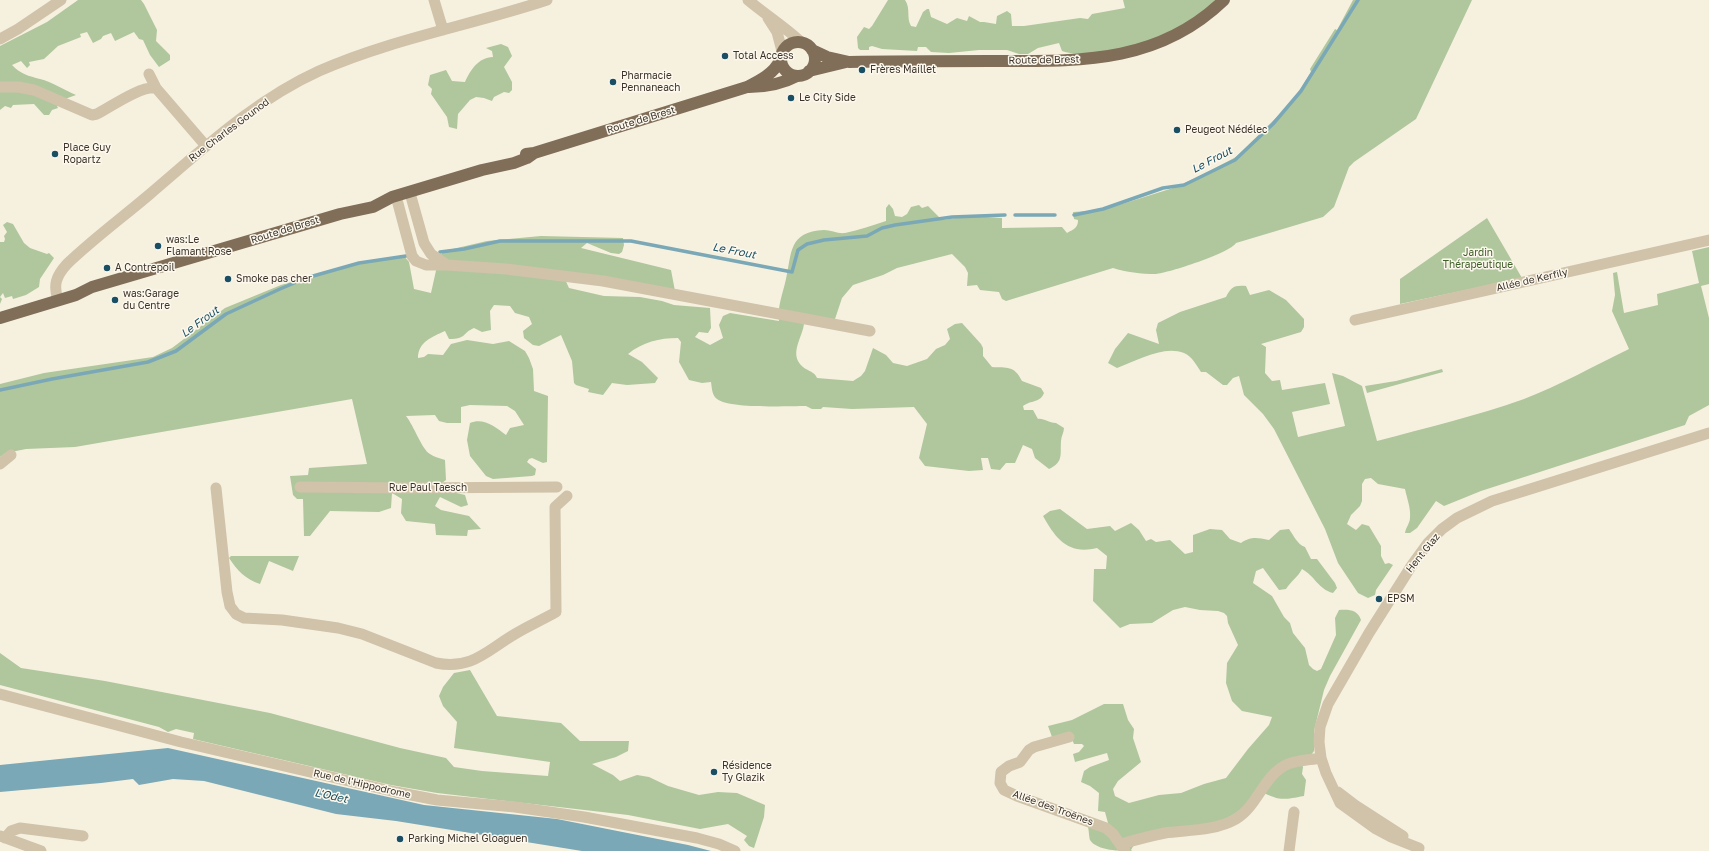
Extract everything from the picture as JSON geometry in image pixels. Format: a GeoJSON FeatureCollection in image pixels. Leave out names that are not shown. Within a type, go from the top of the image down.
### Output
{"type":"FeatureCollection","features":[{"type":"Feature","properties":{"kind":"main road","name":"Route de Brest"},"geometry":{"type":"LineString","coordinates":[[809,71],[849,62],[1063,61],[1108,56],[1151,45],[1177,35],[1203,18],[1224,0]]}},
{"type":"Feature","properties":{"kind":"main road"},"geometry":{"type":"LineString","coordinates":[[802,42],[809,46],[812,50],[815,59],[812,68],[804,75],[797,76],[788,73],[782,65],[782,56],[791,43],[802,42]]}},
{"type":"Feature","properties":{"kind":"main road","name":"Route de Brest"},"geometry":{"type":"LineString","coordinates":[[812,50],[827,57],[849,62]]}},
{"type":"Feature","properties":{"kind":"main road","name":"Route de Brest"},"geometry":{"type":"LineString","coordinates":[[747,87],[770,73],[779,64],[782,56]]}},
{"type":"Feature","properties":{"kind":"main road","name":"Route de Brest"},"geometry":{"type":"LineString","coordinates":[[0,318],[57,297],[74,289],[92,287],[340,214],[373,207],[394,197],[482,170],[514,163],[527,158],[534,153],[747,87],[787,82],[797,76]]}},
{"type":"Feature","properties":{"kind":"main road","name":"Route de Brest"},"geometry":{"type":"LineString","coordinates":[[0,309],[57,297]]}},
{"type":"Feature","properties":{"kind":"street"},"geometry":{"type":"LineString","coordinates":[[0,38],[18,29],[61,0]]}},
{"type":"Feature","properties":{"kind":"street"},"geometry":{"type":"LineString","coordinates":[[434,0],[443,30]]}},
{"type":"Feature","properties":{"kind":"street","name":"Rue Charles Gounod"},"geometry":{"type":"LineString","coordinates":[[57,297],[55,284],[56,278],[67,264],[206,146],[254,108],[314,74],[349,59],[547,0]]}},
{"type":"Feature","properties":{"kind":"street"},"geometry":{"type":"LineString","coordinates":[[748,0],[802,42]]}},
{"type":"Feature","properties":{"kind":"street"},"geometry":{"type":"LineString","coordinates":[[767,16],[777,32],[782,56]]}},
{"type":"Feature","properties":{"kind":"street"},"geometry":{"type":"LineString","coordinates":[[149,74],[156,88],[206,146]]}},
{"type":"Feature","properties":{"kind":"street"},"geometry":{"type":"LineString","coordinates":[[0,87],[18,87],[34,90],[86,114],[95,115],[140,92],[152,87],[156,88]]}},
{"type":"Feature","properties":{"kind":"street"},"geometry":{"type":"LineString","coordinates":[[410,192],[424,243],[431,254],[447,265]]}},
{"type":"Feature","properties":{"kind":"street"},"geometry":{"type":"LineString","coordinates":[[394,197],[411,252],[415,260],[426,265],[447,265],[534,272],[603,281],[870,331]]}},
{"type":"Feature","properties":{"kind":"street","name":"Allée de Kerfily"},"geometry":{"type":"LineString","coordinates":[[1355,320],[1709,240]]}},
{"type":"Feature","properties":{"kind":"street","name":"Hent Glaz"},"geometry":{"type":"LineString","coordinates":[[1422,850],[1391,837],[1351,812],[1338,800],[1321,758],[1319,742],[1320,727],[1328,704],[1405,576],[1424,549],[1442,529],[1457,518],[1492,501],[1709,434]]}},
{"type":"Feature","properties":{"kind":"street"},"geometry":{"type":"LineString","coordinates":[[0,464],[11,455]]}},
{"type":"Feature","properties":{"kind":"street","name":"Rue Paul Taesch"},"geometry":{"type":"LineString","coordinates":[[300,487],[557,487]]}},
{"type":"Feature","properties":{"kind":"street"},"geometry":{"type":"LineString","coordinates":[[216,488],[227,592],[230,606],[236,614],[244,618],[297,622],[338,628],[362,634],[431,662],[447,665],[458,665],[469,662],[496,648],[514,635],[556,612],[555,508],[567,496]]}},
{"type":"Feature","properties":{"kind":"street","name":"Rue de l'Hippodrome"},"geometry":{"type":"LineString","coordinates":[[0,694],[188,744],[396,792],[437,800],[515,807],[584,817],[697,838],[732,850]]}},
{"type":"Feature","properties":{"kind":"street","name":"Allée des Troënes"},"geometry":{"type":"LineString","coordinates":[[1069,737],[1040,745],[1029,750],[1020,762],[1009,766],[1001,772],[1000,783],[1004,790],[1017,796],[1106,828],[1123,847],[1143,838],[1208,828],[1229,822],[1242,815],[1271,778],[1283,767],[1294,762],[1321,758]]}},
{"type":"Feature","properties":{"kind":"street"},"geometry":{"type":"LineString","coordinates":[[1289,851],[1294,812]]}},
{"type":"Feature","properties":{"kind":"street"},"geometry":{"type":"LineString","coordinates":[[3,837],[11,831],[20,828],[83,836]]}},
{"type":"Feature","properties":{"kind":"street"},"geometry":{"type":"LineString","coordinates":[[3,837],[41,851]]}},
{"type":"Feature","properties":{"kind":"green space"},"geometry":{"type":"Polygon","coordinates":[[[78,0],[141,0],[157,30],[156,41],[170,55],[170,60],[159,67],[150,55],[143,40],[139,39],[134,32],[115,41],[111,33],[103,36],[101,39],[93,43],[87,32],[80,34],[81,37],[58,46],[44,59],[29,62],[30,65],[27,68],[21,61],[12,65],[18,71],[49,82],[76,95],[65,99],[57,106],[58,108],[52,110],[49,115],[44,115],[34,104],[13,105],[11,108],[5,106],[0,110],[0,46],[47,22],[78,0]]]}},
{"type":"Feature","properties":{"kind":"green space"},"geometry":{"type":"Polygon","coordinates":[[[888,0],[905,0],[908,7],[911,26],[916,27],[923,12],[927,9],[929,9],[931,17],[947,24],[957,18],[967,21],[969,16],[980,22],[996,24],[997,16],[1007,11],[1011,14],[1012,26],[1024,26],[1080,18],[1088,19],[1092,14],[1125,8],[1123,0],[1218,0],[1196,17],[1161,36],[1133,45],[1101,52],[1086,54],[1062,51],[1059,43],[1038,48],[1028,54],[1019,54],[1007,50],[979,50],[949,53],[931,52],[926,47],[918,47],[917,51],[882,49],[872,46],[869,47],[869,50],[860,50],[858,48],[857,37],[864,27],[869,29],[872,26],[888,0]]]}},
{"type":"Feature","properties":{"kind":"green space"},"geometry":{"type":"Polygon","coordinates":[[[1353,0],[1472,0],[1416,119],[1349,167],[1334,207],[1323,217],[1236,243],[1223,252],[1211,257],[1163,273],[1150,274],[1128,272],[1113,268],[1006,301],[1002,299],[999,292],[980,290],[977,285],[967,286],[968,273],[965,267],[952,254],[897,268],[883,275],[853,285],[842,298],[834,322],[805,317],[796,350],[799,363],[815,374],[817,378],[853,381],[861,376],[865,371],[873,348],[886,355],[893,363],[907,366],[927,359],[936,349],[945,345],[950,339],[947,329],[955,324],[962,323],[981,344],[983,348],[983,356],[992,367],[1010,368],[1016,372],[1022,381],[1041,388],[1044,393],[1038,400],[1023,406],[1024,410],[1033,410],[1038,419],[1056,423],[1064,428],[1061,439],[1061,454],[1059,460],[1057,464],[1049,469],[1035,458],[1032,449],[1023,445],[1015,463],[1006,463],[1000,470],[991,469],[988,458],[981,458],[983,470],[969,471],[925,466],[919,458],[927,424],[914,407],[852,409],[823,407],[821,409],[812,409],[806,406],[746,406],[724,402],[714,396],[711,382],[702,383],[689,380],[679,362],[681,342],[678,338],[664,339],[645,344],[639,346],[628,354],[642,362],[658,378],[655,383],[627,385],[612,383],[603,395],[588,392],[589,389],[574,383],[572,361],[561,335],[539,346],[533,345],[524,338],[523,331],[532,324],[529,317],[515,313],[510,306],[494,305],[490,311],[491,330],[482,332],[474,328],[462,337],[455,339],[449,339],[445,331],[423,344],[420,348],[418,358],[424,357],[428,354],[443,355],[451,344],[467,340],[493,344],[509,341],[525,351],[533,369],[534,391],[548,396],[547,462],[543,463],[532,458],[529,459],[527,462],[536,469],[535,475],[532,476],[493,479],[486,476],[470,456],[467,440],[470,423],[475,421],[484,422],[494,426],[506,435],[510,428],[524,425],[515,411],[507,406],[470,405],[461,407],[461,423],[447,423],[439,421],[435,415],[406,416],[427,452],[433,456],[445,460],[446,480],[442,483],[448,491],[465,495],[468,505],[461,507],[440,497],[435,506],[441,510],[469,516],[481,529],[468,530],[467,536],[436,535],[435,524],[406,521],[401,513],[402,499],[392,493],[391,508],[379,512],[330,511],[310,536],[304,536],[303,499],[297,499],[293,495],[290,476],[308,475],[309,468],[367,464],[352,399],[75,447],[26,449],[6,453],[0,457],[0,384],[44,373],[153,357],[172,348],[225,308],[281,285],[352,264],[404,256],[409,262],[414,289],[431,293],[439,257],[444,251],[487,241],[541,236],[623,238],[624,245],[622,252],[619,254],[611,253],[587,243],[581,248],[671,270],[675,291],[563,275],[569,288],[604,296],[640,297],[674,305],[710,308],[711,328],[708,333],[699,332],[695,337],[710,345],[723,338],[719,325],[723,316],[730,313],[779,321],[780,305],[791,253],[798,240],[804,235],[824,230],[845,233],[886,221],[886,208],[889,204],[893,209],[895,216],[902,217],[907,214],[911,207],[919,205],[922,208],[928,206],[942,220],[970,216],[1002,218],[1002,228],[1062,227],[1067,233],[1077,225],[1078,220],[1074,219],[1073,212],[1103,210],[1173,188],[1236,157],[1287,107],[1298,93],[1311,72],[1310,69],[1335,29],[1337,30],[1353,0]]]}},
{"type":"Feature","properties":{"kind":"green space"},"geometry":{"type":"Polygon","coordinates":[[[501,44],[508,47],[512,56],[504,67],[512,82],[512,90],[509,93],[504,92],[494,97],[492,101],[476,97],[470,100],[458,114],[457,129],[449,127],[447,117],[431,94],[432,89],[428,85],[430,75],[446,70],[452,81],[465,82],[479,62],[493,57],[492,51],[486,48],[501,44]]]}},
{"type":"Feature","properties":{"kind":"green space","name":"Jardin Thérapeutique"},"geometry":{"type":"Polygon","coordinates":[[[1487,218],[1522,278],[1400,304],[1400,279],[1487,218]]]}},
{"type":"Feature","properties":{"kind":"green space"},"geometry":{"type":"Polygon","coordinates":[[[7,222],[13,224],[24,243],[30,248],[47,254],[49,253],[54,258],[40,279],[39,287],[26,295],[13,299],[12,296],[5,298],[3,293],[0,297],[0,242],[4,242],[4,236],[7,232],[3,225],[7,222]]]}},
{"type":"Feature","properties":{"kind":"green space"},"geometry":{"type":"Polygon","coordinates":[[[1709,247],[1709,284],[1701,286],[1709,318],[1709,405],[1689,416],[1685,425],[1481,491],[1444,506],[1436,501],[1417,528],[1410,533],[1405,533],[1410,514],[1405,489],[1378,484],[1371,478],[1365,479],[1362,484],[1362,501],[1360,506],[1351,515],[1347,524],[1356,530],[1362,524],[1369,526],[1381,546],[1381,556],[1385,564],[1389,563],[1393,565],[1376,590],[1375,595],[1368,598],[1358,593],[1338,563],[1325,529],[1274,429],[1263,414],[1244,395],[1239,376],[1233,378],[1227,385],[1223,385],[1206,372],[1201,372],[1194,361],[1187,354],[1176,351],[1159,352],[1117,368],[1108,363],[1115,349],[1128,333],[1159,344],[1156,330],[1158,323],[1180,312],[1226,297],[1231,289],[1236,286],[1246,286],[1250,295],[1269,290],[1286,300],[1304,319],[1304,327],[1301,332],[1261,344],[1266,347],[1265,373],[1272,381],[1280,380],[1282,390],[1325,383],[1330,404],[1292,412],[1298,437],[1345,426],[1332,373],[1343,376],[1362,386],[1377,441],[1469,416],[1524,399],[1564,382],[1629,349],[1612,311],[1615,295],[1613,273],[1617,272],[1624,313],[1658,305],[1657,294],[1699,283],[1692,251],[1709,247]]]}},
{"type":"Feature","properties":{"kind":"green space"},"geometry":{"type":"Polygon","coordinates":[[[1442,369],[1443,372],[1367,393],[1365,386],[1396,381],[1442,369]]]}},
{"type":"Feature","properties":{"kind":"green space"},"geometry":{"type":"Polygon","coordinates":[[[1060,509],[1087,529],[1110,526],[1115,531],[1131,523],[1139,530],[1146,541],[1151,539],[1156,542],[1170,540],[1185,554],[1193,552],[1193,535],[1210,529],[1222,530],[1230,539],[1241,543],[1252,538],[1269,540],[1280,530],[1289,529],[1298,542],[1305,547],[1311,559],[1317,559],[1335,583],[1337,588],[1333,593],[1324,589],[1302,569],[1286,589],[1279,590],[1263,568],[1256,571],[1253,583],[1272,596],[1284,617],[1290,623],[1293,633],[1305,648],[1309,665],[1317,671],[1321,669],[1336,635],[1335,618],[1339,610],[1353,611],[1358,614],[1361,620],[1330,676],[1324,690],[1314,731],[1314,751],[1311,755],[1299,757],[1303,767],[1302,774],[1306,780],[1304,796],[1281,799],[1272,797],[1260,791],[1232,816],[1193,829],[1135,843],[1131,850],[1132,851],[1103,848],[1093,844],[1090,840],[1088,827],[1108,823],[1105,812],[1098,811],[1099,793],[1090,786],[1081,782],[1084,771],[1090,767],[1109,760],[1107,753],[1075,762],[1073,754],[1079,752],[1084,746],[1082,744],[1074,744],[1071,737],[1052,737],[1048,726],[1072,720],[1104,704],[1123,704],[1128,720],[1134,729],[1133,738],[1141,762],[1118,781],[1113,789],[1115,796],[1129,803],[1159,795],[1181,793],[1204,784],[1226,778],[1269,725],[1272,717],[1242,711],[1232,701],[1226,683],[1227,663],[1238,645],[1228,623],[1227,616],[1224,613],[1185,607],[1173,610],[1152,623],[1130,624],[1120,628],[1093,601],[1094,569],[1106,569],[1107,556],[1097,548],[1087,550],[1078,549],[1071,547],[1058,538],[1043,516],[1050,511],[1060,509]]]}},
{"type":"Feature","properties":{"kind":"green space"},"geometry":{"type":"Polygon","coordinates":[[[231,556],[299,556],[293,571],[269,561],[260,584],[250,580],[242,574],[229,558],[231,556]]]}},
{"type":"Feature","properties":{"kind":"green space"},"geometry":{"type":"Polygon","coordinates":[[[0,653],[21,668],[105,681],[270,713],[400,748],[446,758],[454,767],[482,771],[548,776],[550,762],[454,748],[457,722],[443,706],[439,696],[443,687],[454,673],[470,670],[497,716],[561,723],[580,741],[629,741],[628,751],[616,757],[592,764],[613,775],[620,781],[637,775],[649,777],[668,786],[699,795],[718,792],[737,793],[765,805],[764,817],[754,848],[749,846],[744,840],[747,836],[728,824],[700,829],[628,815],[437,793],[391,785],[193,739],[194,733],[176,729],[168,732],[159,727],[0,685],[0,653]]]}},
{"type":"Feature","properties":{"kind":"water","name":"L'Odet"},"geometry":{"type":"Polygon","coordinates":[[[168,748],[424,805],[557,819],[711,851],[582,851],[396,821],[336,814],[204,781],[173,779],[139,785],[133,779],[0,792],[0,765],[168,748]]]}},
{"type":"Feature","properties":{"kind":"waterway","name":"Le Frout"},"geometry":{"type":"LineString","coordinates":[[1074,215],[1103,209],[1163,188],[1184,185],[1235,160],[1273,124],[1301,91],[1358,0]]}},
{"type":"Feature","properties":{"kind":"waterway","name":"Le Frout"},"geometry":{"type":"LineString","coordinates":[[440,252],[464,249],[500,241],[631,241],[792,272],[798,250],[807,244],[824,240],[867,236],[882,228],[895,225],[952,217],[1005,215]]}},
{"type":"Feature","properties":{"kind":"waterway","name":"Le Frout"},"geometry":{"type":"LineString","coordinates":[[1015,215],[1055,215]]}},
{"type":"Feature","properties":{"kind":"waterway","name":"Le Frout"},"geometry":{"type":"LineString","coordinates":[[0,390],[148,362],[176,351],[226,314],[306,278],[359,263],[406,256]]}},
{"type":"Feature","properties":{"kind":"place","name":"Total Access"},"geometry":{"type":"Point","coordinates":[725,56]}},
{"type":"Feature","properties":{"kind":"place","name":"Frères Maillet"},"geometry":{"type":"Point","coordinates":[862,70]}},
{"type":"Feature","properties":{"kind":"place","name":"Pharmacie Pennaneach"},"geometry":{"type":"Point","coordinates":[613,82]}},
{"type":"Feature","properties":{"kind":"place","name":"Le City Side"},"geometry":{"type":"Point","coordinates":[791,98]}},
{"type":"Feature","properties":{"kind":"place","name":"Peugeot Nédélec"},"geometry":{"type":"Point","coordinates":[1177,130]}},
{"type":"Feature","properties":{"kind":"place","name":"Place Guy Ropartz"},"geometry":{"type":"Point","coordinates":[55,154]}},
{"type":"Feature","properties":{"kind":"place","name":"was:Le Flamant Rose"},"geometry":{"type":"Point","coordinates":[158,246]}},
{"type":"Feature","properties":{"kind":"place","name":"A Contrepoil"},"geometry":{"type":"Point","coordinates":[107,268]}},
{"type":"Feature","properties":{"kind":"place","name":"Smoke pas cher"},"geometry":{"type":"Point","coordinates":[228,279]}},
{"type":"Feature","properties":{"kind":"place","name":"was:Garage du Centre"},"geometry":{"type":"Point","coordinates":[115,300]}},
{"type":"Feature","properties":{"kind":"place","name":"EPSM"},"geometry":{"type":"Point","coordinates":[1379,599]}},
{"type":"Feature","properties":{"kind":"place","name":"Résidence Ty Glazik"},"geometry":{"type":"Point","coordinates":[714,772]}},
{"type":"Feature","properties":{"kind":"place","name":"Parking Michel Gloaguen"},"geometry":{"type":"Point","coordinates":[400,839]}}]}
